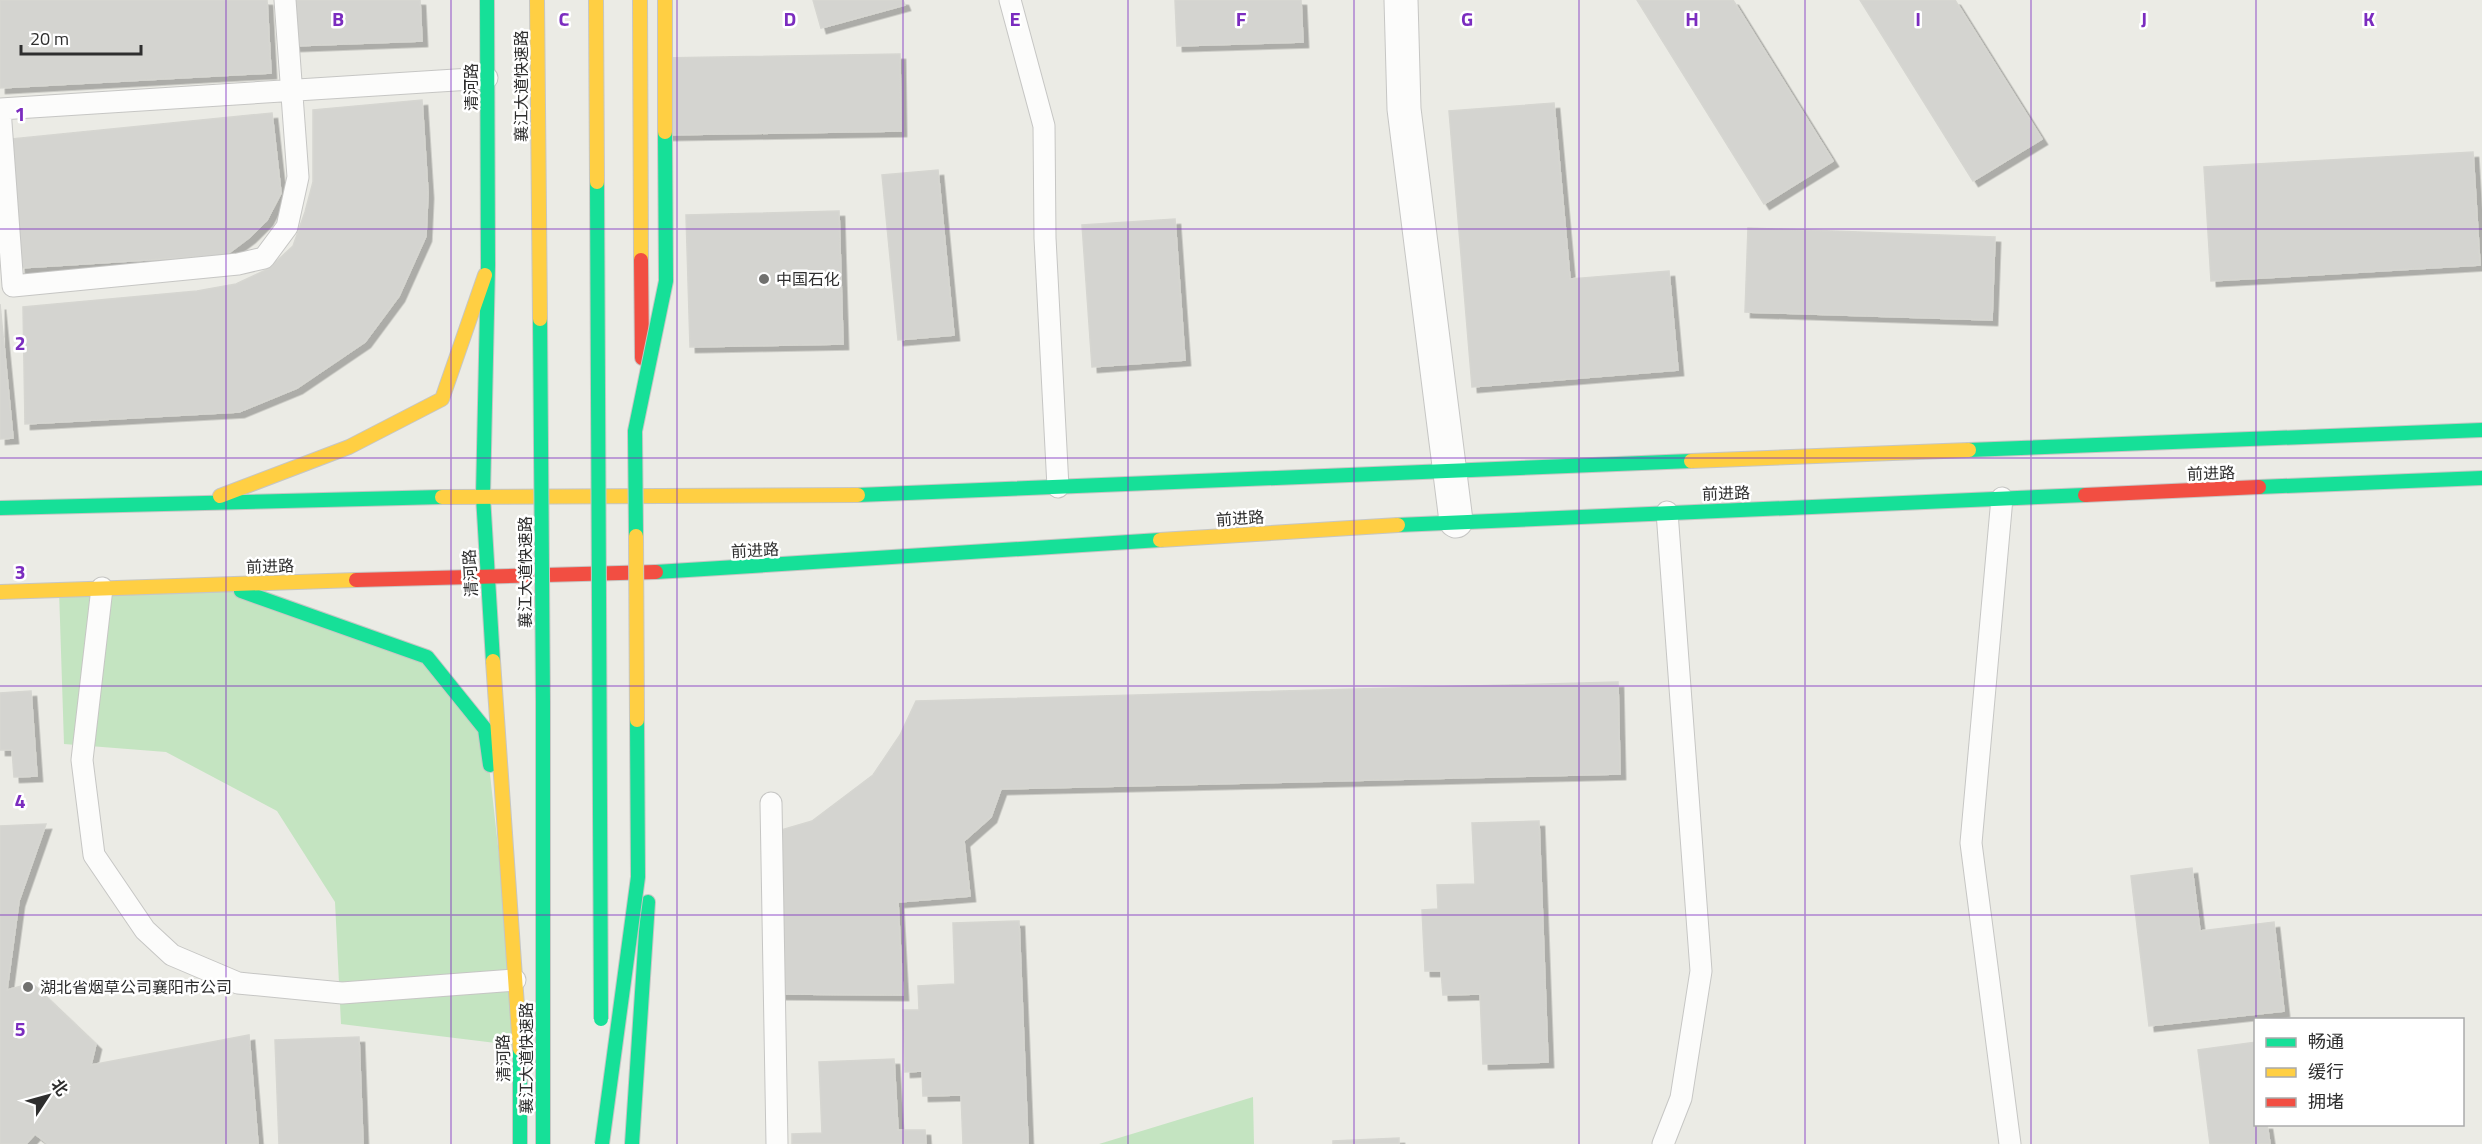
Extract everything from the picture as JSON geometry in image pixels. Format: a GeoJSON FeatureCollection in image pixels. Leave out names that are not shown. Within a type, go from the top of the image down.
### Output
{"type":"FeatureCollection","features":[{"type":"Feature","properties":{"kind":"main road","name":"清河路"},"geometry":{"type":"LineString","coordinates":[[487,0],[488,264],[483,496],[506,867],[520,1046],[520,1144]]}},
{"type":"Feature","properties":{"kind":"main road","name":"襄江大道快速路"},"geometry":{"type":"LineString","coordinates":[[537,0],[543,689],[543,1144]]}},
{"type":"Feature","properties":{"kind":"main road"},"geometry":{"type":"LineString","coordinates":[[597,0],[602,1144]]}},
{"type":"Feature","properties":{"kind":"main road"},"geometry":{"type":"LineString","coordinates":[[632,1144],[650,886],[640,0]]}},
{"type":"Feature","properties":{"kind":"main road"},"geometry":{"type":"LineString","coordinates":[[602,1144],[638,877],[635,431],[666,281],[665,0]]}},
{"type":"Feature","properties":{"kind":"main road"},"geometry":{"type":"LineString","coordinates":[[195,505],[349,447],[442,399],[488,264]]}},
{"type":"Feature","properties":{"kind":"main road","name":"前进路"},"geometry":{"type":"LineString","coordinates":[[0,508],[195,505],[483,496],[877,495],[1449,470],[2482,430]]}},
{"type":"Feature","properties":{"kind":"main road","name":"前进路"},"geometry":{"type":"LineString","coordinates":[[0,592],[645,571],[860,560],[1456,521],[2482,478]]}},
{"type":"Feature","properties":{"kind":"main road"},"geometry":{"type":"LineString","coordinates":[[223,584],[427,657],[485,729],[506,867]]}},
{"type":"Feature","properties":{"kind":"street"},"geometry":{"type":"LineString","coordinates":[[1401,0],[1404,109],[1456,521]]}},
{"type":"Feature","properties":{"kind":"lane"},"geometry":{"type":"LineString","coordinates":[[285,0],[292,90],[298,177],[287,227],[264,258],[238,264],[14,286],[0,109],[292,90],[487,78]]}},
{"type":"Feature","properties":{"kind":"lane"},"geometry":{"type":"LineString","coordinates":[[1010,0],[1044,126],[1045,238],[1058,487]]}},
{"type":"Feature","properties":{"kind":"lane"},"geometry":{"type":"LineString","coordinates":[[2002,498],[1971,843],[2010,1144]]}},
{"type":"Feature","properties":{"kind":"lane"},"geometry":{"type":"LineString","coordinates":[[1663,1144],[1681,1098],[1701,971],[1667,512]]}},
{"type":"Feature","properties":{"kind":"lane"},"geometry":{"type":"LineString","coordinates":[[102,588],[82,760],[94,855],[145,930],[172,955],[238,983],[342,993],[515,980]]}},
{"type":"Feature","properties":{"kind":"lane"},"geometry":{"type":"LineString","coordinates":[[771,803],[777,1144]]}},
{"type":"Feature","properties":{"kind":"green space"},"geometry":{"type":"Polygon","coordinates":[[[223,584],[427,657],[485,729],[520,1046],[341,1024],[335,902],[277,811],[166,752],[64,744],[59,590],[223,584]]]}},
{"type":"Feature","properties":{"kind":"green space"},"geometry":{"type":"Polygon","coordinates":[[[1253,1097],[1254,1144],[1099,1144],[1253,1097]]]}},
{"type":"Feature","properties":{"kind":"building"},"geometry":{"type":"Polygon","coordinates":[[[0,0],[267,0],[271,73],[0,88],[0,0]]]}},
{"type":"Feature","properties":{"kind":"building"},"geometry":{"type":"Polygon","coordinates":[[[290,0],[420,0],[422,41],[293,46],[290,0]]]}},
{"type":"Feature","properties":{"kind":"building"},"geometry":{"type":"Polygon","coordinates":[[[813,0],[903,0],[905,5],[821,28],[813,0]]]}},
{"type":"Feature","properties":{"kind":"building"},"geometry":{"type":"Polygon","coordinates":[[[1175,0],[1301,0],[1303,42],[1177,46],[1175,0]]]}},
{"type":"Feature","properties":{"kind":"building"},"geometry":{"type":"Polygon","coordinates":[[[1637,0],[1733,0],[1833,161],[1764,204],[1637,0]]]}},
{"type":"Feature","properties":{"kind":"building"},"geometry":{"type":"Polygon","coordinates":[[[1860,0],[1955,0],[2042,139],[1973,181],[1860,0]]]}},
{"type":"Feature","properties":{"kind":"building"},"geometry":{"type":"Polygon","coordinates":[[[900,54],[901,131],[660,135],[658,58],[900,54]]]}},
{"type":"Feature","properties":{"kind":"building"},"geometry":{"type":"Polygon","coordinates":[[[422,100],[428,193],[426,236],[399,296],[365,342],[297,388],[239,412],[25,424],[23,307],[197,291],[236,284],[268,269],[293,246],[305,212],[313,182],[313,110],[422,100]]]}},
{"type":"Feature","properties":{"kind":"building"},"geometry":{"type":"Polygon","coordinates":[[[1554,103],[1570,279],[1669,271],[1678,370],[1472,387],[1449,111],[1554,103]]]}},
{"type":"Feature","properties":{"kind":"building"},"geometry":{"type":"Polygon","coordinates":[[[272,113],[281,193],[267,220],[250,237],[226,255],[20,268],[12,139],[272,113]]]}},
{"type":"Feature","properties":{"kind":"building"},"geometry":{"type":"Polygon","coordinates":[[[2473,152],[2480,265],[2211,281],[2204,167],[2473,152]]]}},
{"type":"Feature","properties":{"kind":"building"},"geometry":{"type":"Polygon","coordinates":[[[938,170],[954,335],[898,340],[882,175],[938,170]]]}},
{"type":"Feature","properties":{"kind":"building","name":"中国石化"},"geometry":{"type":"Polygon","coordinates":[[[839,211],[843,344],[690,347],[686,215],[839,211]]]}},
{"type":"Feature","properties":{"kind":"building"},"geometry":{"type":"Polygon","coordinates":[[[1175,219],[1185,360],[1092,367],[1082,225],[1175,219]]]}},
{"type":"Feature","properties":{"kind":"building"},"geometry":{"type":"Polygon","coordinates":[[[1748,228],[1995,237],[1992,320],[1745,312],[1748,228]]]}},
{"type":"Feature","properties":{"kind":"building"},"geometry":{"type":"Polygon","coordinates":[[[0,304],[13,438],[0,439],[0,304]]]}},
{"type":"Feature","properties":{"kind":"building"},"geometry":{"type":"Polygon","coordinates":[[[1618,682],[1620,774],[1001,789],[991,817],[964,841],[970,896],[898,902],[903,995],[779,994],[781,830],[812,821],[873,775],[900,735],[916,701],[1618,682]]]}},
{"type":"Feature","properties":{"kind":"building"},"geometry":{"type":"Polygon","coordinates":[[[31,691],[37,776],[14,777],[12,750],[0,750],[0,693],[31,691]]]}},
{"type":"Feature","properties":{"kind":"building"},"geometry":{"type":"Polygon","coordinates":[[[1539,821],[1548,1062],[1483,1064],[1480,994],[1443,995],[1441,971],[1425,971],[1422,910],[1438,909],[1437,885],[1475,884],[1472,823],[1539,821]]]}},
{"type":"Feature","properties":{"kind":"building","name":"湖北省烟草公司襄阳市公司"},"geometry":{"type":"Polygon","coordinates":[[[46,824],[19,901],[7,990],[32,983],[96,1044],[91,1065],[249,1035],[258,1144],[48,1144],[35,1134],[26,1144],[0,1144],[0,826],[46,824]]]}},
{"type":"Feature","properties":{"kind":"building"},"geometry":{"type":"Polygon","coordinates":[[[2192,868],[2200,931],[2274,922],[2284,1011],[2149,1026],[2131,876],[2192,868]]]}},
{"type":"Feature","properties":{"kind":"building"},"geometry":{"type":"Polygon","coordinates":[[[1019,921],[1028,1144],[963,1144],[961,1095],[923,1096],[922,1071],[905,1072],[903,1010],[919,1010],[918,986],[955,984],[953,923],[1019,921]]]}},
{"type":"Feature","properties":{"kind":"building"},"geometry":{"type":"Polygon","coordinates":[[[359,1037],[363,1144],[279,1144],[275,1040],[359,1037]]]}},
{"type":"Feature","properties":{"kind":"building"},"geometry":{"type":"Polygon","coordinates":[[[2254,1042],[2254,1126],[2267,1126],[2270,1144],[2210,1144],[2198,1050],[2254,1042]]]}},
{"type":"Feature","properties":{"kind":"building"},"geometry":{"type":"Polygon","coordinates":[[[894,1059],[898,1130],[925,1130],[926,1144],[792,1144],[792,1134],[822,1133],[819,1062],[894,1059]]]}},
{"type":"Feature","properties":{"kind":"building"},"geometry":{"type":"Polygon","coordinates":[[[1399,1138],[1399,1144],[1333,1144],[1333,1141],[1399,1138]]]}},
{"type":"Feature","properties":{"kind":"traffic: fast"},"geometry":{"type":"LineString","coordinates":[[487,0],[488,265],[483,496],[493,661]]}},
{"type":"Feature","properties":{"kind":"traffic: fast"},"geometry":{"type":"LineString","coordinates":[[636,536],[635,431],[666,281],[665,132]]}},
{"type":"Feature","properties":{"kind":"traffic: fast"},"geometry":{"type":"LineString","coordinates":[[597,182],[601,1019]]}},
{"type":"Feature","properties":{"kind":"traffic: fast"},"geometry":{"type":"LineString","coordinates":[[540,319],[543,1144]]}},
{"type":"Feature","properties":{"kind":"traffic: fast"},"geometry":{"type":"LineString","coordinates":[[1969,450],[2482,430]]}},
{"type":"Feature","properties":{"kind":"traffic: fast"},"geometry":{"type":"LineString","coordinates":[[858,495],[1691,461]]}},
{"type":"Feature","properties":{"kind":"traffic: fast"},"geometry":{"type":"LineString","coordinates":[[2259,487],[2482,478]]}},
{"type":"Feature","properties":{"kind":"traffic: fast"},"geometry":{"type":"LineString","coordinates":[[1398,525],[2085,495]]}},
{"type":"Feature","properties":{"kind":"traffic: fast"},"geometry":{"type":"LineString","coordinates":[[0,508],[442,497]]}},
{"type":"Feature","properties":{"kind":"traffic: fast"},"geometry":{"type":"LineString","coordinates":[[656,572],[1160,540]]}},
{"type":"Feature","properties":{"kind":"traffic: fast"},"geometry":{"type":"LineString","coordinates":[[241,591],[427,657],[485,729],[490,765]]}},
{"type":"Feature","properties":{"kind":"traffic: fast"},"geometry":{"type":"LineString","coordinates":[[602,1144],[638,877],[637,720]]}},
{"type":"Feature","properties":{"kind":"traffic: fast"},"geometry":{"type":"LineString","coordinates":[[632,1144],[648,902]]}},
{"type":"Feature","properties":{"kind":"traffic: fast"},"geometry":{"type":"LineString","coordinates":[[520,1049],[520,1144]]}},
{"type":"Feature","properties":{"kind":"traffic: slow"},"geometry":{"type":"LineString","coordinates":[[537,0],[540,319]]}},
{"type":"Feature","properties":{"kind":"traffic: slow"},"geometry":{"type":"LineString","coordinates":[[596,0],[597,182]]}},
{"type":"Feature","properties":{"kind":"traffic: slow"},"geometry":{"type":"LineString","coordinates":[[640,0],[641,260]]}},
{"type":"Feature","properties":{"kind":"traffic: slow"},"geometry":{"type":"LineString","coordinates":[[665,0],[665,132]]}},
{"type":"Feature","properties":{"kind":"traffic: slow"},"geometry":{"type":"LineString","coordinates":[[220,496],[349,447],[442,399],[485,275]]}},
{"type":"Feature","properties":{"kind":"traffic: slow"},"geometry":{"type":"LineString","coordinates":[[1691,461],[1969,450]]}},
{"type":"Feature","properties":{"kind":"traffic: slow"},"geometry":{"type":"LineString","coordinates":[[442,497],[858,495]]}},
{"type":"Feature","properties":{"kind":"traffic: slow"},"geometry":{"type":"LineString","coordinates":[[1160,540],[1398,525]]}},
{"type":"Feature","properties":{"kind":"traffic: slow"},"geometry":{"type":"LineString","coordinates":[[636,536],[637,720]]}},
{"type":"Feature","properties":{"kind":"traffic: slow"},"geometry":{"type":"LineString","coordinates":[[0,592],[356,580]]}},
{"type":"Feature","properties":{"kind":"traffic: slow"},"geometry":{"type":"LineString","coordinates":[[493,661],[520,1049]]}},
{"type":"Feature","properties":{"kind":"traffic: jam"},"geometry":{"type":"LineString","coordinates":[[641,260],[642,358]]}},
{"type":"Feature","properties":{"kind":"traffic: jam"},"geometry":{"type":"LineString","coordinates":[[2085,495],[2259,487]]}},
{"type":"Feature","properties":{"kind":"traffic: jam"},"geometry":{"type":"LineString","coordinates":[[356,580],[656,572]]}},
{"type":"Feature","properties":{"kind":"place","name":"中国石化"},"geometry":{"type":"Point","coordinates":[764,279]}},
{"type":"Feature","properties":{"kind":"place","name":"湖北省烟草公司襄阳市公司"},"geometry":{"type":"Point","coordinates":[28,987]}}]}
